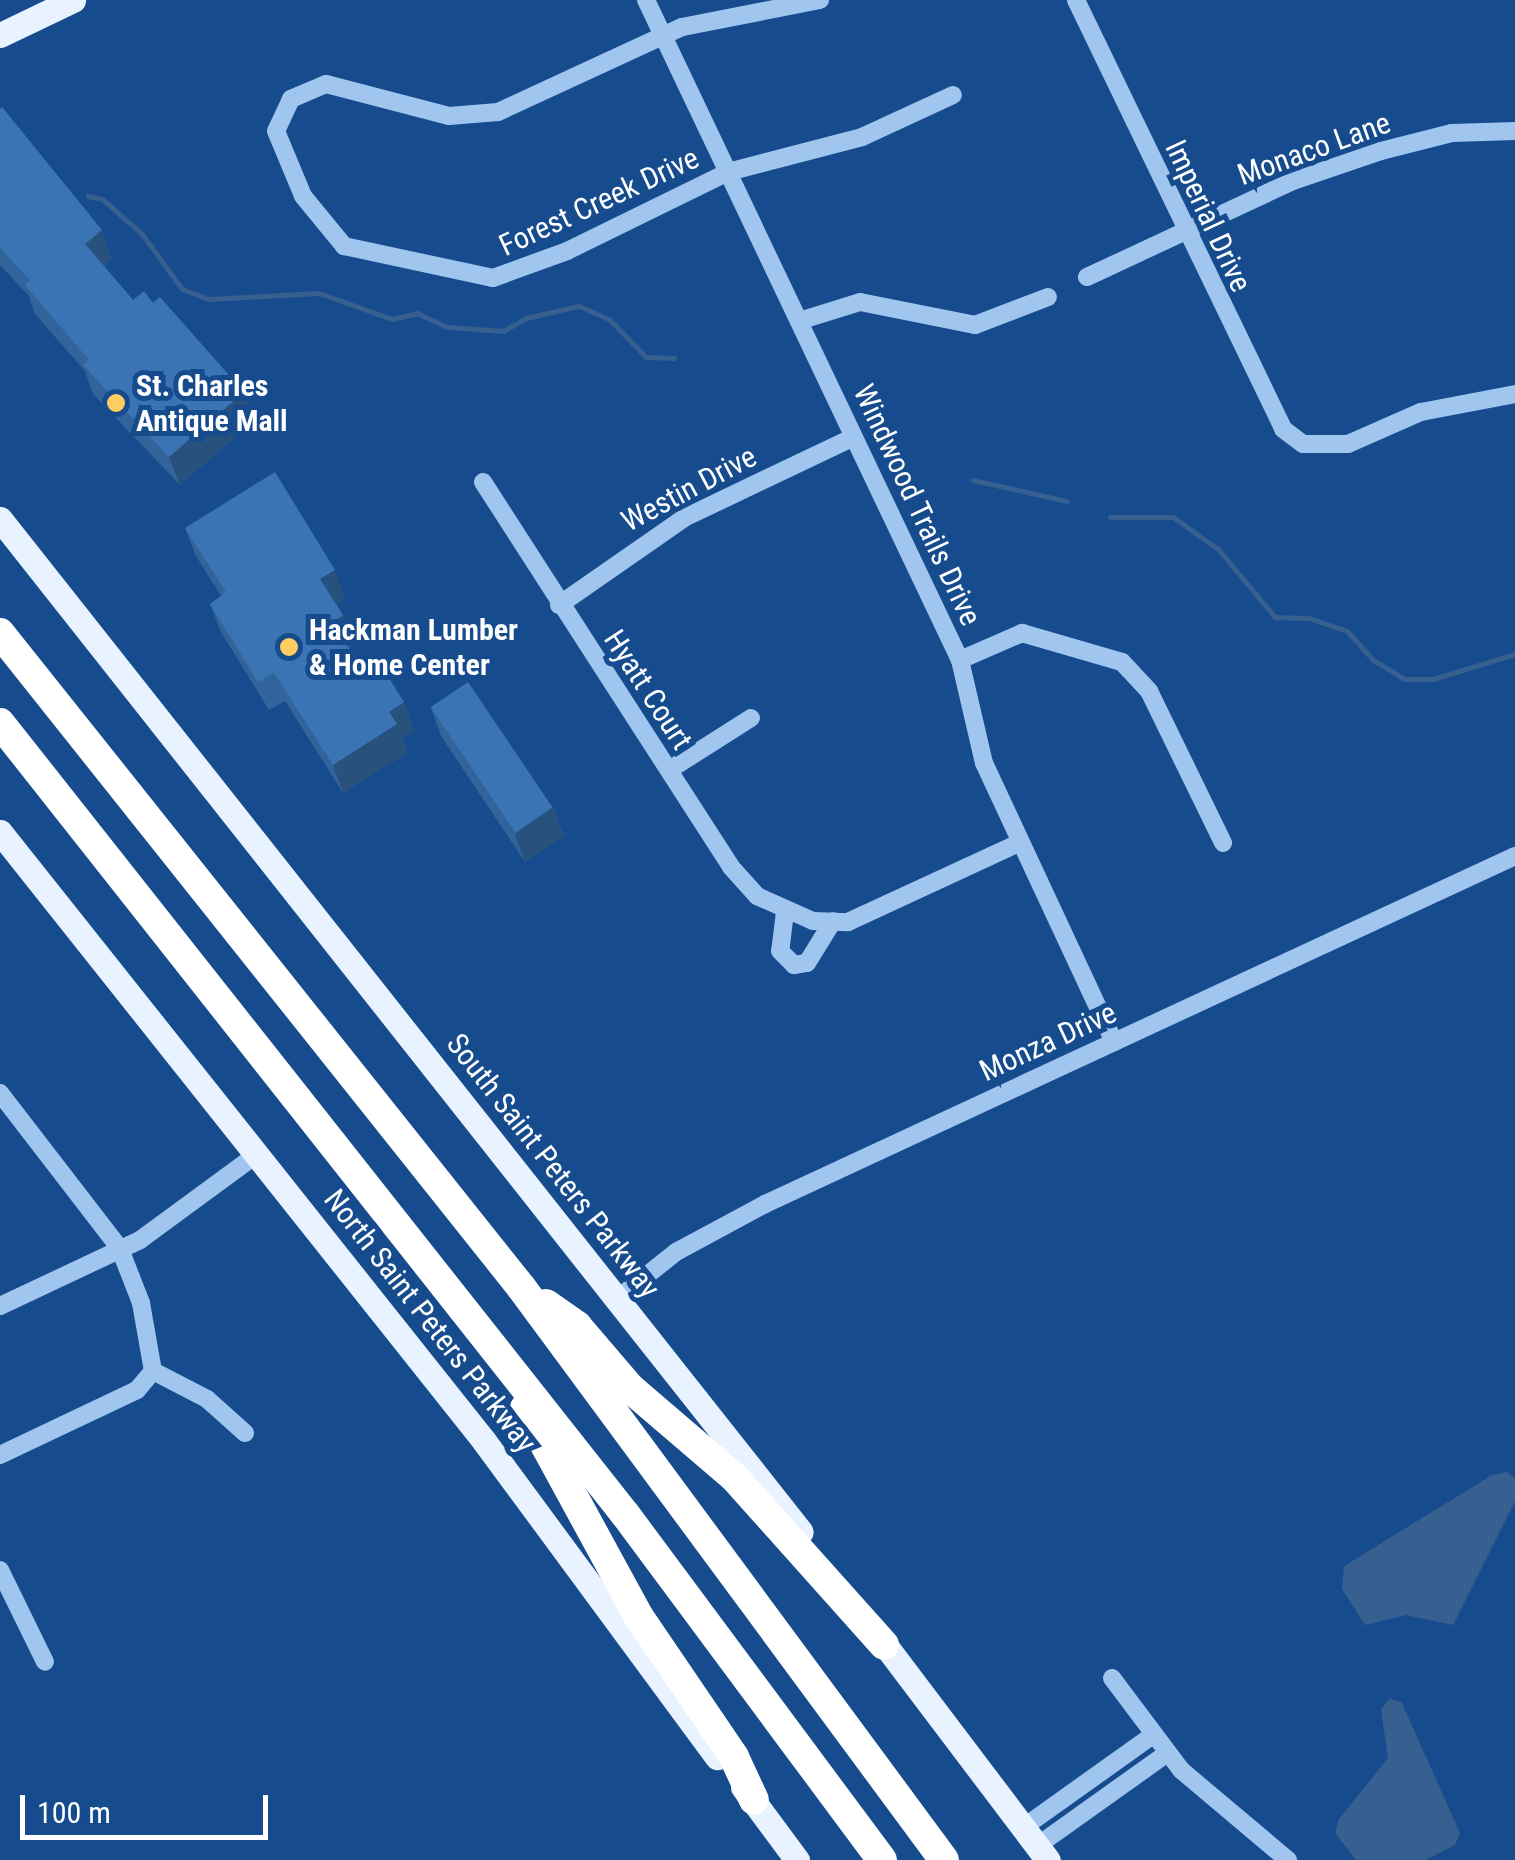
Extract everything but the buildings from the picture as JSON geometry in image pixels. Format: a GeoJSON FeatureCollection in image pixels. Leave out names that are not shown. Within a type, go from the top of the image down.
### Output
{"type":"FeatureCollection","features":[{"type":"Feature","properties":{"kind":"highway"},"geometry":{"type":"LineString","coordinates":[[0,633],[522,1287],[944,1860]]}},
{"type":"Feature","properties":{"kind":"highway"},"geometry":{"type":"LineString","coordinates":[[0,723],[717,1634],[882,1860]]}},
{"type":"Feature","properties":{"kind":"highway"},"geometry":{"type":"LineString","coordinates":[[522,1287],[577,1326],[630,1388],[734,1477],[884,1644]]}},
{"type":"Feature","properties":{"kind":"highway"},"geometry":{"type":"LineString","coordinates":[[497,1352],[576,1507],[660,1652],[734,1757],[754,1800]]}},
{"type":"Feature","properties":{"kind":"main road"},"geometry":{"type":"LineString","coordinates":[[0,35],[73,0]]}},
{"type":"Feature","properties":{"kind":"main road","name":"South Saint Peters Parkway"},"geometry":{"type":"LineString","coordinates":[[0,519],[617,1299],[1036,1844]]}},
{"type":"Feature","properties":{"kind":"main road","name":"North Saint Peters Parkway"},"geometry":{"type":"LineString","coordinates":[[0,832],[484,1441],[797,1860]]}},
{"type":"Feature","properties":{"kind":"street","name":"Windwood Trails Drive"},"geometry":{"type":"LineString","coordinates":[[646,0],[960,660],[984,763],[1114,1042]]}},
{"type":"Feature","properties":{"kind":"street","name":"Forest Creek Drive"},"geometry":{"type":"LineString","coordinates":[[820,0],[736,12],[662,36],[498,112],[449,116],[326,84],[291,100],[276,131],[302,196],[344,246],[493,278],[552,258],[728,172],[862,137],[953,96]]}},
{"type":"Feature","properties":{"kind":"street","name":"Imperial Drive"},"geometry":{"type":"LineString","coordinates":[[1076,0],[1268,409],[1304,444],[1348,444],[1421,412],[1515,394]]}},
{"type":"Feature","properties":{"kind":"street","name":"Monaco Lane"},"geometry":{"type":"LineString","coordinates":[[1086,277],[1293,180],[1381,150],[1452,132],[1515,132]]}},
{"type":"Feature","properties":{"kind":"street"},"geometry":{"type":"LineString","coordinates":[[799,321],[860,302],[974,325],[1048,297]]}},
{"type":"Feature","properties":{"kind":"street","name":"Westin Drive"},"geometry":{"type":"LineString","coordinates":[[560,605],[684,518],[854,436]]}},
{"type":"Feature","properties":{"kind":"street","name":"Hyatt Court"},"geometry":{"type":"LineString","coordinates":[[482,482],[731,866],[758,896],[785,912],[832,921],[883,907],[1019,843]]}},
{"type":"Feature","properties":{"kind":"street"},"geometry":{"type":"LineString","coordinates":[[960,660],[1022,632],[1122,662],[1149,691],[1223,843]]}},
{"type":"Feature","properties":{"kind":"street"},"geometry":{"type":"LineString","coordinates":[[668,770],[750,718]]}},
{"type":"Feature","properties":{"kind":"street","name":"Monza Drive"},"geometry":{"type":"LineString","coordinates":[[617,1299],[676,1252],[765,1204],[1515,856]]}},
{"type":"Feature","properties":{"kind":"street"},"geometry":{"type":"LineString","coordinates":[[785,912],[780,951],[794,964],[807,963],[832,921]]}},
{"type":"Feature","properties":{"kind":"street"},"geometry":{"type":"LineString","coordinates":[[0,1093],[120,1250],[142,1303],[154,1371]]}},
{"type":"Feature","properties":{"kind":"street"},"geometry":{"type":"LineString","coordinates":[[0,1306],[120,1250],[199,1201],[257,1154]]}},
{"type":"Feature","properties":{"kind":"street"},"geometry":{"type":"LineString","coordinates":[[154,1371],[207,1400],[244,1433]]}},
{"type":"Feature","properties":{"kind":"street"},"geometry":{"type":"LineString","coordinates":[[0,1455],[136,1390],[154,1371]]}},
{"type":"Feature","properties":{"kind":"street"},"geometry":{"type":"LineString","coordinates":[[0,1570],[44,1662]]}},
{"type":"Feature","properties":{"kind":"street"},"geometry":{"type":"LineString","coordinates":[[1112,1678],[1166,1754],[1288,1860]]}},
{"type":"Feature","properties":{"kind":"street"},"geometry":{"type":"LineString","coordinates":[[1036,1844],[1153,1735]]}},
{"type":"Feature","properties":{"kind":"street"},"geometry":{"type":"LineString","coordinates":[[1036,1844],[1166,1754]]}},
{"type":"Feature","properties":{"kind":"water"},"geometry":{"type":"Polygon","coordinates":[[[1507,1472],[1515,1478],[1515,1501],[1453,1625],[1406,1615],[1365,1625],[1342,1589],[1344,1566],[1492,1475],[1507,1472]]]}},
{"type":"Feature","properties":{"kind":"water"},"geometry":{"type":"Polygon","coordinates":[[[1390,1698],[1402,1703],[1460,1833],[1455,1845],[1425,1860],[1356,1860],[1335,1833],[1339,1819],[1388,1758],[1381,1709],[1390,1698]]]}},
{"type":"Feature","properties":{"kind":"waterway"},"geometry":{"type":"LineString","coordinates":[[88,196],[102,199],[142,234],[182,289],[208,299],[319,293],[392,319],[417,313],[447,327],[503,331],[526,318],[579,306],[610,320],[646,357],[674,358]]}},
{"type":"Feature","properties":{"kind":"waterway"},"geometry":{"type":"LineString","coordinates":[[973,480],[1067,501]]}},
{"type":"Feature","properties":{"kind":"waterway"},"geometry":{"type":"LineString","coordinates":[[1110,517],[1173,517],[1218,549],[1275,617],[1309,618],[1347,631],[1373,660],[1405,679],[1433,679],[1515,654]]}},
{"type":"Feature","properties":{"kind":"place","name":"St. Charles Antique Mall"},"geometry":{"type":"Point","coordinates":[116,403]}},
{"type":"Feature","properties":{"kind":"place","name":"Hackman Lumber & Home Center"},"geometry":{"type":"Point","coordinates":[289,647]}}]}
